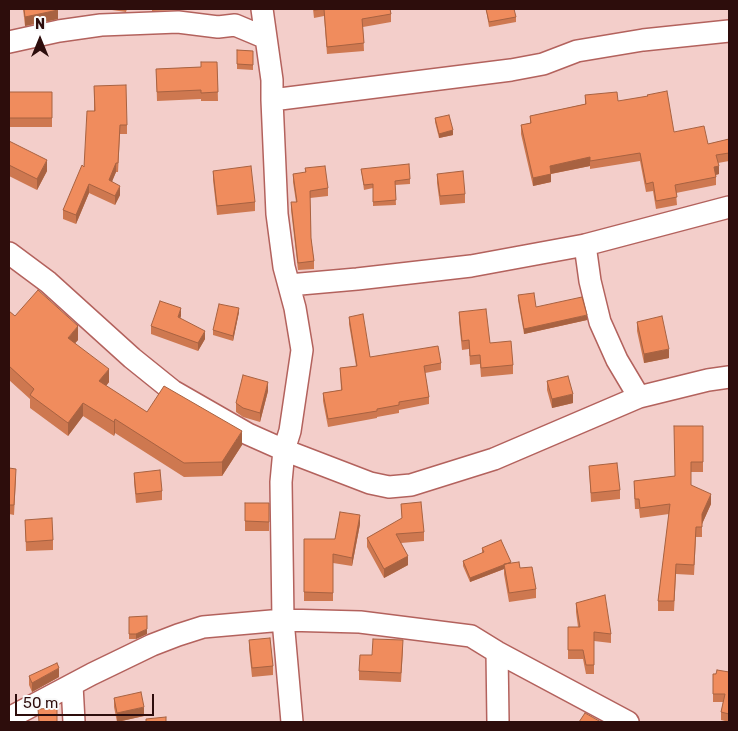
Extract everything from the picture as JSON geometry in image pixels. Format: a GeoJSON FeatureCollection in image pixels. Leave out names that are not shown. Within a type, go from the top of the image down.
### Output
{"type":"FeatureCollection","features":[{"type":"Feature","properties":{"kind":"street"},"geometry":{"type":"LineString","coordinates":[[235,25],[255,9]]}},
{"type":"Feature","properties":{"kind":"street"},"geometry":{"type":"LineString","coordinates":[[262,9],[272,80],[277,214],[284,267],[295,308],[302,350],[290,431],[284,450],[281,482],[283,620],[292,722]]}},
{"type":"Feature","properties":{"kind":"street"},"geometry":{"type":"LineString","coordinates":[[9,42],[59,31],[101,25],[178,22],[218,27],[235,25],[266,38]]}},
{"type":"Feature","properties":{"kind":"street"},"geometry":{"type":"LineString","coordinates":[[272,100],[511,70],[543,64],[577,51],[643,40],[729,31]]}},
{"type":"Feature","properties":{"kind":"street"},"geometry":{"type":"LineString","coordinates":[[289,285],[471,266],[585,245],[729,207]]}},
{"type":"Feature","properties":{"kind":"street"},"geometry":{"type":"LineString","coordinates":[[585,245],[590,281],[600,322],[617,360],[638,397]]}},
{"type":"Feature","properties":{"kind":"street"},"geometry":{"type":"LineString","coordinates":[[9,253],[48,282],[132,358],[173,391],[248,434],[370,483],[388,487],[411,485],[510,453],[638,397],[708,380],[729,377]]}},
{"type":"Feature","properties":{"kind":"street"},"geometry":{"type":"LineString","coordinates":[[9,718],[152,645],[203,627],[283,620],[360,622],[471,636],[497,652],[628,722]]}},
{"type":"Feature","properties":{"kind":"street"},"geometry":{"type":"LineString","coordinates":[[497,652],[498,722]]}},
{"type":"Feature","properties":{"kind":"street"},"geometry":{"type":"LineString","coordinates":[[72,685],[74,722]]}},
{"type":"Feature","properties":{"kind":"building"},"geometry":{"type":"Polygon","coordinates":[[[24,9],[57,9],[58,10],[25,17],[24,9]]]}},
{"type":"Feature","properties":{"kind":"building"},"geometry":{"type":"Polygon","coordinates":[[[324,9],[390,9],[391,14],[362,19],[364,43],[327,47],[324,9]]]}},
{"type":"Feature","properties":{"kind":"building"},"geometry":{"type":"Polygon","coordinates":[[[486,9],[514,9],[516,17],[489,22],[486,9]]]}},
{"type":"Feature","properties":{"kind":"building"},"geometry":{"type":"Polygon","coordinates":[[[237,50],[253,51],[253,65],[237,64],[237,50]]]}},
{"type":"Feature","properties":{"kind":"building"},"geometry":{"type":"Polygon","coordinates":[[[201,62],[217,62],[218,92],[201,93],[201,90],[157,92],[156,69],[201,67],[201,62]]]}},
{"type":"Feature","properties":{"kind":"building"},"geometry":{"type":"Polygon","coordinates":[[[126,85],[127,125],[120,125],[118,163],[116,163],[109,180],[120,186],[115,196],[89,184],[76,215],[63,210],[82,165],[84,167],[87,111],[95,111],[94,86],[126,85]]]}},
{"type":"Feature","properties":{"kind":"building"},"geometry":{"type":"Polygon","coordinates":[[[667,91],[674,132],[704,126],[708,144],[729,139],[729,153],[716,155],[719,166],[714,167],[716,177],[675,185],[677,197],[656,201],[653,182],[646,184],[640,153],[590,161],[590,157],[550,166],[551,174],[533,178],[521,125],[531,123],[530,116],[586,104],[585,95],[617,92],[618,101],[667,91]]]}},
{"type":"Feature","properties":{"kind":"building"},"geometry":{"type":"Polygon","coordinates":[[[9,92],[52,92],[52,118],[9,118],[9,92]]]}},
{"type":"Feature","properties":{"kind":"building"},"geometry":{"type":"Polygon","coordinates":[[[449,115],[453,130],[439,134],[435,118],[449,115]]]}},
{"type":"Feature","properties":{"kind":"building"},"geometry":{"type":"Polygon","coordinates":[[[9,141],[47,160],[37,179],[9,165],[9,141]]]}},
{"type":"Feature","properties":{"kind":"building"},"geometry":{"type":"Polygon","coordinates":[[[409,164],[410,179],[395,181],[396,200],[373,202],[373,184],[364,185],[361,169],[409,164]]]}},
{"type":"Feature","properties":{"kind":"building"},"geometry":{"type":"Polygon","coordinates":[[[251,166],[255,202],[217,206],[213,171],[251,166]]]}},
{"type":"Feature","properties":{"kind":"building"},"geometry":{"type":"Polygon","coordinates":[[[325,166],[328,188],[310,191],[311,238],[314,261],[298,263],[291,202],[297,202],[293,174],[306,172],[305,168],[325,166]]]}},
{"type":"Feature","properties":{"kind":"building"},"geometry":{"type":"Polygon","coordinates":[[[463,171],[465,194],[440,196],[437,174],[463,171]]]}},
{"type":"Feature","properties":{"kind":"building"},"geometry":{"type":"Polygon","coordinates":[[[38,290],[78,326],[68,338],[109,369],[99,381],[147,412],[164,386],[242,431],[222,462],[184,463],[115,419],[114,422],[83,403],[68,423],[30,395],[34,389],[9,366],[9,311],[15,316],[38,290]]]}},
{"type":"Feature","properties":{"kind":"building"},"geometry":{"type":"Polygon","coordinates":[[[534,293],[536,307],[582,297],[587,315],[524,329],[518,295],[534,293]]]}},
{"type":"Feature","properties":{"kind":"building"},"geometry":{"type":"Polygon","coordinates":[[[160,301],[181,308],[178,317],[205,331],[198,343],[151,326],[160,301]]]}},
{"type":"Feature","properties":{"kind":"building"},"geometry":{"type":"Polygon","coordinates":[[[219,304],[239,308],[233,336],[213,330],[219,304]]]}},
{"type":"Feature","properties":{"kind":"building"},"geometry":{"type":"Polygon","coordinates":[[[486,309],[490,343],[511,341],[513,365],[481,368],[480,355],[470,356],[469,340],[462,341],[459,312],[486,309]]]}},
{"type":"Feature","properties":{"kind":"building"},"geometry":{"type":"Polygon","coordinates":[[[363,314],[370,357],[438,346],[441,363],[424,366],[429,397],[399,402],[399,405],[377,409],[377,411],[328,419],[323,393],[342,390],[340,368],[357,366],[349,317],[363,314]]]}},
{"type":"Feature","properties":{"kind":"building"},"geometry":{"type":"Polygon","coordinates":[[[662,316],[669,349],[644,354],[637,322],[662,316]]]}},
{"type":"Feature","properties":{"kind":"building"},"geometry":{"type":"Polygon","coordinates":[[[243,375],[268,382],[260,413],[243,408],[236,403],[243,375]]]}},
{"type":"Feature","properties":{"kind":"building"},"geometry":{"type":"Polygon","coordinates":[[[568,376],[573,394],[552,399],[547,381],[568,376]]]}},
{"type":"Feature","properties":{"kind":"building"},"geometry":{"type":"Polygon","coordinates":[[[674,426],[703,426],[703,462],[691,462],[691,485],[711,494],[702,514],[702,527],[696,527],[694,565],[676,564],[674,601],[658,601],[670,504],[640,508],[639,499],[635,499],[634,481],[675,476],[674,426]]]}},
{"type":"Feature","properties":{"kind":"building"},"geometry":{"type":"Polygon","coordinates":[[[617,463],[620,490],[591,493],[589,466],[617,463]]]}},
{"type":"Feature","properties":{"kind":"building"},"geometry":{"type":"Polygon","coordinates":[[[9,468],[16,469],[14,505],[9,505],[9,468]]]}},
{"type":"Feature","properties":{"kind":"building"},"geometry":{"type":"Polygon","coordinates":[[[160,470],[162,491],[136,494],[134,473],[160,470]]]}},
{"type":"Feature","properties":{"kind":"building"},"geometry":{"type":"Polygon","coordinates":[[[421,502],[424,532],[396,534],[408,556],[384,569],[367,538],[402,518],[401,504],[421,502]]]}},
{"type":"Feature","properties":{"kind":"building"},"geometry":{"type":"Polygon","coordinates":[[[245,503],[269,503],[269,522],[245,521],[245,503]]]}},
{"type":"Feature","properties":{"kind":"building"},"geometry":{"type":"Polygon","coordinates":[[[340,512],[360,515],[352,558],[333,554],[333,593],[304,592],[304,539],[335,539],[340,512]]]}},
{"type":"Feature","properties":{"kind":"building"},"geometry":{"type":"Polygon","coordinates":[[[52,518],[53,540],[26,542],[25,520],[52,518]]]}},
{"type":"Feature","properties":{"kind":"building"},"geometry":{"type":"Polygon","coordinates":[[[501,540],[511,562],[470,578],[463,561],[484,552],[482,548],[501,540]]]}},
{"type":"Feature","properties":{"kind":"building"},"geometry":{"type":"Polygon","coordinates":[[[519,562],[520,568],[532,567],[536,589],[509,593],[504,564],[519,562]]]}},
{"type":"Feature","properties":{"kind":"building"},"geometry":{"type":"Polygon","coordinates":[[[605,595],[611,634],[594,632],[594,665],[586,665],[583,650],[568,650],[568,627],[580,627],[576,603],[605,595]]]}},
{"type":"Feature","properties":{"kind":"building"},"geometry":{"type":"Polygon","coordinates":[[[147,616],[147,629],[136,634],[129,634],[129,617],[147,616]]]}},
{"type":"Feature","properties":{"kind":"building"},"geometry":{"type":"Polygon","coordinates":[[[270,638],[273,666],[252,668],[249,640],[270,638]]]}},
{"type":"Feature","properties":{"kind":"building"},"geometry":{"type":"Polygon","coordinates":[[[373,639],[403,640],[401,673],[359,671],[360,655],[372,655],[373,639]]]}},
{"type":"Feature","properties":{"kind":"building"},"geometry":{"type":"Polygon","coordinates":[[[57,663],[59,668],[32,683],[29,676],[57,663]]]}},
{"type":"Feature","properties":{"kind":"building"},"geometry":{"type":"Polygon","coordinates":[[[717,670],[729,672],[729,714],[721,712],[725,694],[713,694],[713,674],[716,674],[717,670]]]}},
{"type":"Feature","properties":{"kind":"building"},"geometry":{"type":"Polygon","coordinates":[[[141,692],[144,707],[117,713],[114,698],[141,692]]]}},
{"type":"Feature","properties":{"kind":"building"},"geometry":{"type":"Polygon","coordinates":[[[57,708],[57,722],[39,722],[38,709],[57,708]]]}},
{"type":"Feature","properties":{"kind":"building"},"geometry":{"type":"Polygon","coordinates":[[[585,713],[601,722],[579,722],[585,713]]]}},
{"type":"Feature","properties":{"kind":"building"},"geometry":{"type":"Polygon","coordinates":[[[166,717],[166,722],[146,722],[146,719],[166,717]]]}}]}
